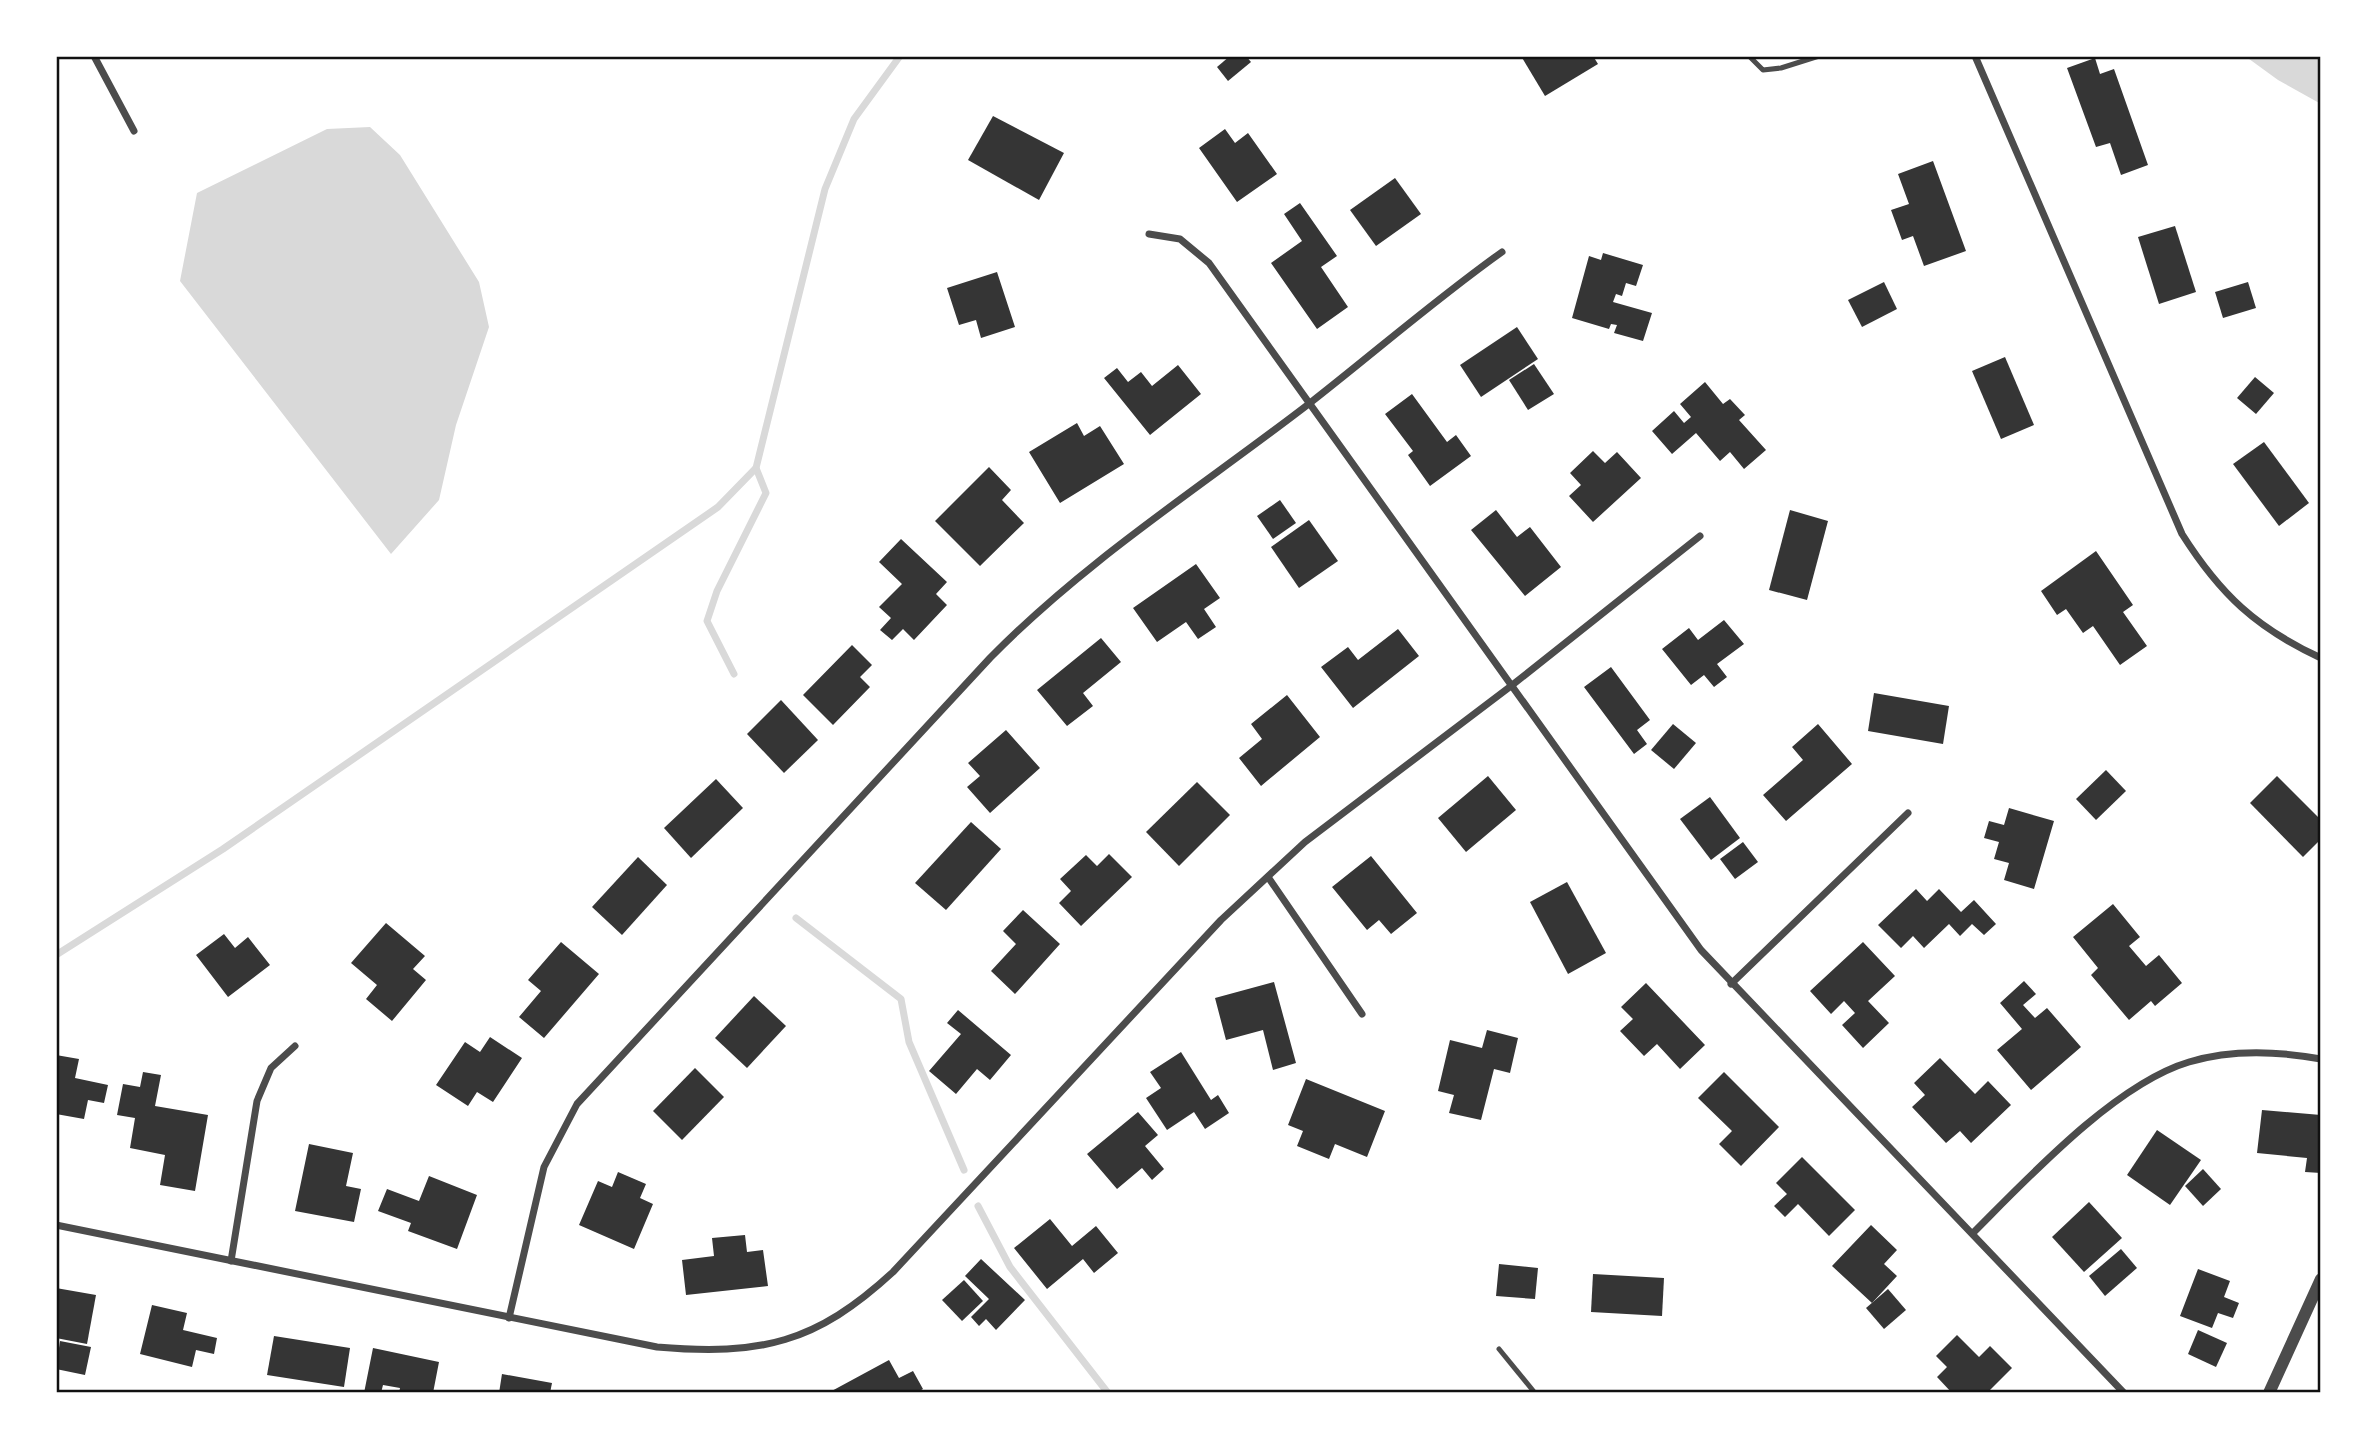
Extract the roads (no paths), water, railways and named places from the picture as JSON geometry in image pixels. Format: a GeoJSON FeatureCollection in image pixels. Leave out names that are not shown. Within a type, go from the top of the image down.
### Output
{"type":"FeatureCollection","features":[{"type":"Feature","properties":{"kind":"street"},"geometry":{"type":"LineString","coordinates":[[94,56],[134,131]]}},
{"type":"Feature","properties":{"kind":"street"},"geometry":{"type":"LineString","coordinates":[[1975,56],[2182,534],[2203,568],[2250,617],[2270,631],[2321,658]]}},
{"type":"Feature","properties":{"kind":"street"},"geometry":{"type":"LineString","coordinates":[[1149,234],[1181,239],[1209,263],[1675,916],[1731,984],[2124,1393]]}},
{"type":"Feature","properties":{"kind":"street"},"geometry":{"type":"LineString","coordinates":[[509,1318],[544,1167],[562,1128],[591,1086],[1029,619],[1088,568],[1310,403],[1502,252]]}},
{"type":"Feature","properties":{"kind":"street"},"geometry":{"type":"LineString","coordinates":[[56,1225],[657,1347],[700,1351],[771,1344],[805,1334],[833,1320],[862,1300],[893,1272],[1222,920],[1335,817],[1511,686],[1700,536]]}},
{"type":"Feature","properties":{"kind":"street"},"geometry":{"type":"LineString","coordinates":[[1731,984],[1908,813]]}},
{"type":"Feature","properties":{"kind":"street"},"geometry":{"type":"LineString","coordinates":[[1268,877],[1362,1014]]}},
{"type":"Feature","properties":{"kind":"street"},"geometry":{"type":"LineString","coordinates":[[231,1261],[257,1101],[271,1068],[295,1046]]}},
{"type":"Feature","properties":{"kind":"street"},"geometry":{"type":"LineString","coordinates":[[1973,1233],[2086,1126],[2155,1076],[2188,1062],[2218,1055],[2253,1052],[2321,1059]]}},
{"type":"Feature","properties":{"kind":"street"},"geometry":{"type":"LineString","coordinates":[[2269,1393],[2321,1279]]}},
{"type":"Feature","properties":{"kind":"lane"},"geometry":{"type":"LineString","coordinates":[[1749,56],[1763,70],[1781,68],[1819,56]]}},
{"type":"Feature","properties":{"kind":"lane"},"geometry":{"type":"LineString","coordinates":[[1499,1349],[1535,1393]]}},
{"type":"Feature","properties":{"kind":"waterway"},"geometry":{"type":"LineString","coordinates":[[56,955],[223,849],[718,507],[756,468],[825,189],[854,119],[900,56]]}},
{"type":"Feature","properties":{"kind":"waterway"},"geometry":{"type":"LineString","coordinates":[[734,674],[707,621],[717,591],[766,493],[756,468]]}},
{"type":"Feature","properties":{"kind":"waterway"},"geometry":{"type":"LineString","coordinates":[[796,918],[901,999],[909,1042],[964,1170]]}},
{"type":"Feature","properties":{"kind":"waterway"},"geometry":{"type":"LineString","coordinates":[[978,1206],[1010,1267],[1108,1393]]}}]}
